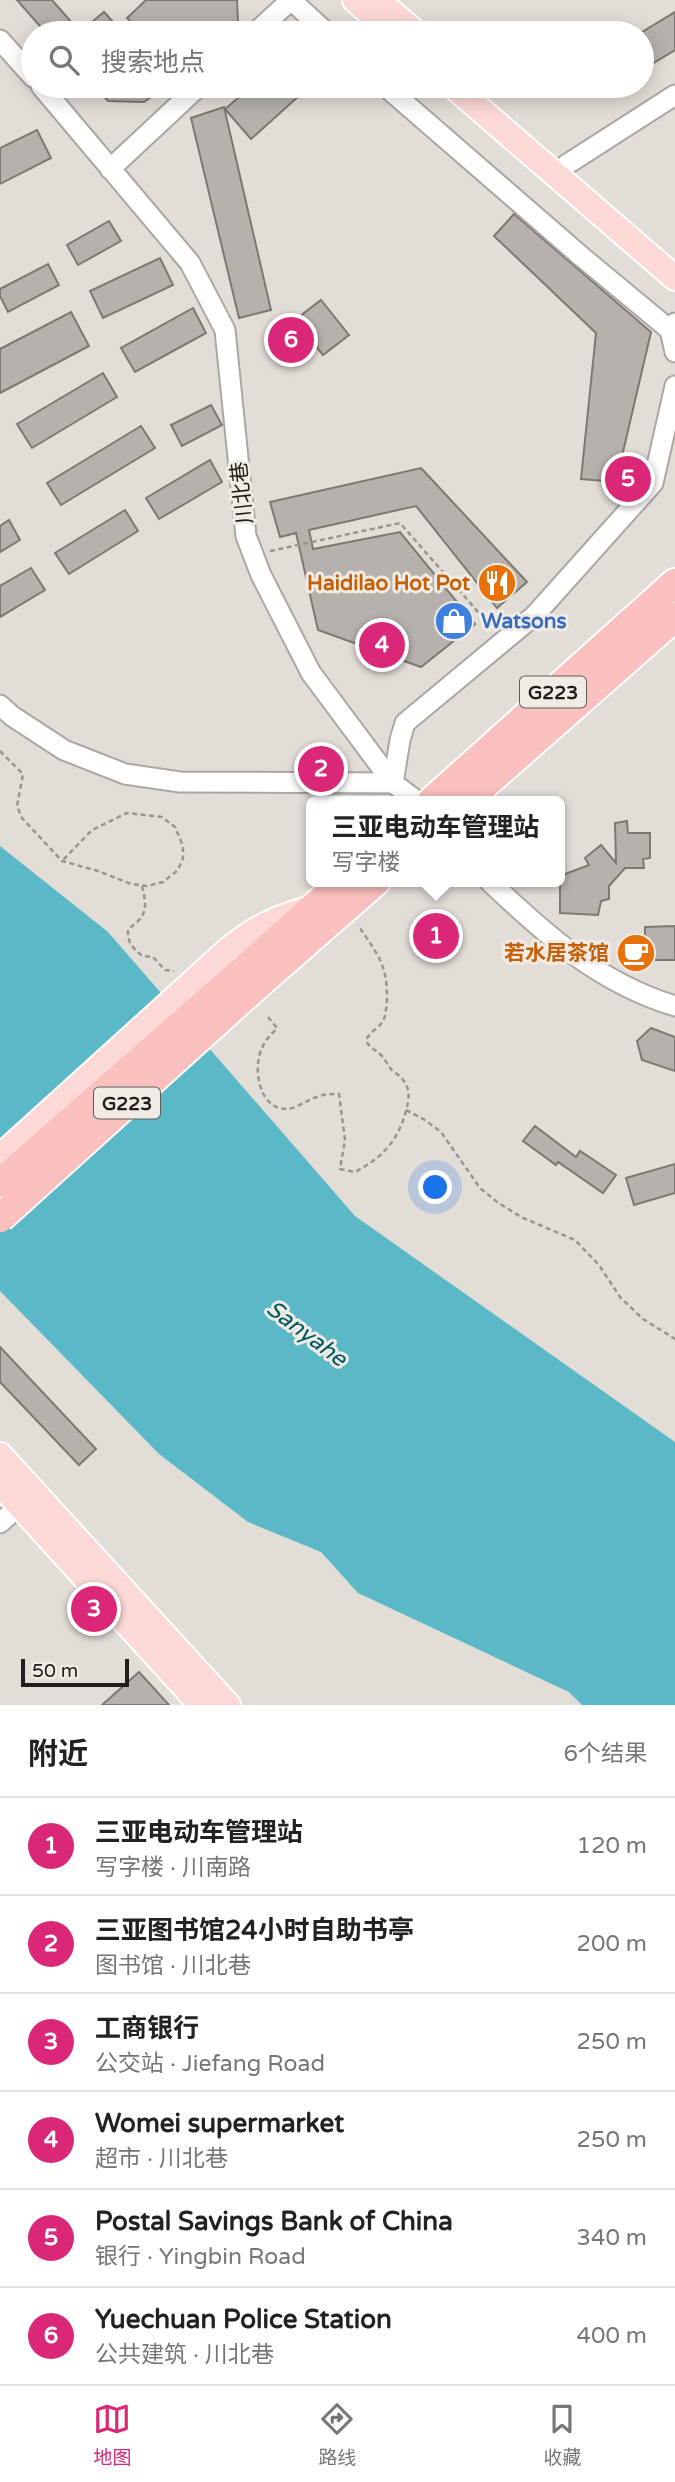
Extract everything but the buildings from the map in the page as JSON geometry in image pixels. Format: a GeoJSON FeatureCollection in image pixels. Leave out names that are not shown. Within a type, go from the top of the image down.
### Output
{"type":"FeatureCollection","features":[{"type":"Feature","properties":{"kind":"highway","name":"G223"},"geometry":{"type":"LineString","coordinates":[[438,796],[675,583]]}},
{"type":"Feature","properties":{"kind":"highway","name":"G223"},"geometry":{"type":"LineString","coordinates":[[472,796],[675,617]]}},
{"type":"Feature","properties":{"kind":"highway","name":"G223"},"geometry":{"type":"LineString","coordinates":[[0,1183],[314,906],[363,887]]}},
{"type":"Feature","properties":{"kind":"highway","name":"G223"},"geometry":{"type":"LineString","coordinates":[[0,1218],[241,971],[344,895]]}},
{"type":"Feature","properties":{"kind":"main road"},"geometry":{"type":"LineString","coordinates":[[355,0],[379,21]]}},
{"type":"Feature","properties":{"kind":"main road"},"geometry":{"type":"LineString","coordinates":[[377,0],[402,21]]}},
{"type":"Feature","properties":{"kind":"main road"},"geometry":{"type":"LineString","coordinates":[[467,98],[675,278]]}},
{"type":"Feature","properties":{"kind":"main road"},"geometry":{"type":"LineString","coordinates":[[490,98],[675,257]]}},
{"type":"Feature","properties":{"kind":"main road"},"geometry":{"type":"LineString","coordinates":[[0,1157],[241,971]]}},
{"type":"Feature","properties":{"kind":"main road"},"geometry":{"type":"LineString","coordinates":[[0,1455],[228,1705]]}},
{"type":"Feature","properties":{"kind":"main road"},"geometry":{"type":"LineString","coordinates":[[0,1484],[201,1705]]}},
{"type":"Feature","properties":{"kind":"street"},"geometry":{"type":"LineString","coordinates":[[268,21],[291,0],[314,21]]}},
{"type":"Feature","properties":{"kind":"street"},"geometry":{"type":"LineString","coordinates":[[0,40],[21,64]]}},
{"type":"Feature","properties":{"kind":"street"},"geometry":{"type":"LineString","coordinates":[[566,165],[675,95]]}},
{"type":"Feature","properties":{"kind":"street","name":"川北巷"},"geometry":{"type":"LineString","coordinates":[[51,98],[190,263],[225,330],[246,536],[253,555],[278,611],[311,673],[393,783],[410,796]]}},
{"type":"Feature","properties":{"kind":"street"},"geometry":{"type":"LineString","coordinates":[[110,169],[186,98]]}},
{"type":"Feature","properties":{"kind":"street"},"geometry":{"type":"LineString","coordinates":[[399,98],[582,257],[673,326],[675,352]]}},
{"type":"Feature","properties":{"kind":"street"},"geometry":{"type":"LineString","coordinates":[[0,705],[64,750],[125,774],[180,782],[393,783],[405,723],[535,615],[653,483],[675,386]]}},
{"type":"Feature","properties":{"kind":"street"},"geometry":{"type":"LineString","coordinates":[[495,887],[544,933],[602,974],[675,1006]]}},
{"type":"Feature","properties":{"kind":"street"},"geometry":{"type":"LineString","coordinates":[[0,1523],[19,1506]]}},
{"type":"Feature","properties":{"kind":"path"},"geometry":{"type":"LineString","coordinates":[[253,555],[400,523],[479,613]]}},
{"type":"Feature","properties":{"kind":"path"},"geometry":{"type":"LineString","coordinates":[[0,751],[23,774],[18,806],[22,818],[62,861],[142,886],[163,882],[178,870],[183,858],[180,836],[175,827],[162,817],[127,813],[92,830],[62,861]]}},
{"type":"Feature","properties":{"kind":"path"},"geometry":{"type":"LineString","coordinates":[[142,886],[147,906],[140,921],[128,929],[127,938],[142,956],[153,957],[165,970],[182,972]]}},
{"type":"Feature","properties":{"kind":"path"},"geometry":{"type":"LineString","coordinates":[[268,1017],[277,1028],[262,1046],[258,1064],[263,1094],[272,1105],[283,1110],[294,1108],[320,1095],[339,1094],[345,1140],[340,1169],[355,1172],[373,1163],[399,1134],[409,1101],[409,1090],[403,1079],[366,1040],[384,1018],[386,972],[344,895]]}},
{"type":"Feature","properties":{"kind":"path"},"geometry":{"type":"LineString","coordinates":[[406,1110],[441,1132],[480,1188],[488,1195],[521,1217],[575,1240],[590,1255],[628,1305],[643,1319],[675,1339]]}},
{"type":"Feature","properties":{"kind":"water","name":"Sanyahe"},"geometry":{"type":"Polygon","coordinates":[[[0,846],[108,932],[355,1216],[675,1442],[675,1705],[582,1705],[569,1692],[358,1593],[321,1552],[248,1522],[159,1454],[0,1291],[0,846]]]}},
{"type":"Feature","properties":{"kind":"place","name":"Yuechuan Police Station"},"geometry":{"type":"Point","coordinates":[291,340]}},
{"type":"Feature","properties":{"kind":"place","name":"Postal Savings Bank of China"},"geometry":{"type":"Point","coordinates":[628,479]}},
{"type":"Feature","properties":{"kind":"place","name":"Haidilao Hot Pot"},"geometry":{"type":"Point","coordinates":[497,583]}},
{"type":"Feature","properties":{"kind":"place","name":"Watsons"},"geometry":{"type":"Point","coordinates":[454,621]}},
{"type":"Feature","properties":{"kind":"place","name":"Womei supermarket"},"geometry":{"type":"Point","coordinates":[382,645]}},
{"type":"Feature","properties":{"kind":"place","name":"三亚图书馆24小时自助书亭"},"geometry":{"type":"Point","coordinates":[321,769]}},
{"type":"Feature","properties":{"kind":"place","name":"三亚电动车管理站"},"geometry":{"type":"Point","coordinates":[436,936]}},
{"type":"Feature","properties":{"kind":"place","name":"若水居茶馆"},"geometry":{"type":"Point","coordinates":[636,953]}},
{"type":"Feature","properties":{"kind":"place","name":"工商银行"},"geometry":{"type":"Point","coordinates":[94,1609]}}]}
